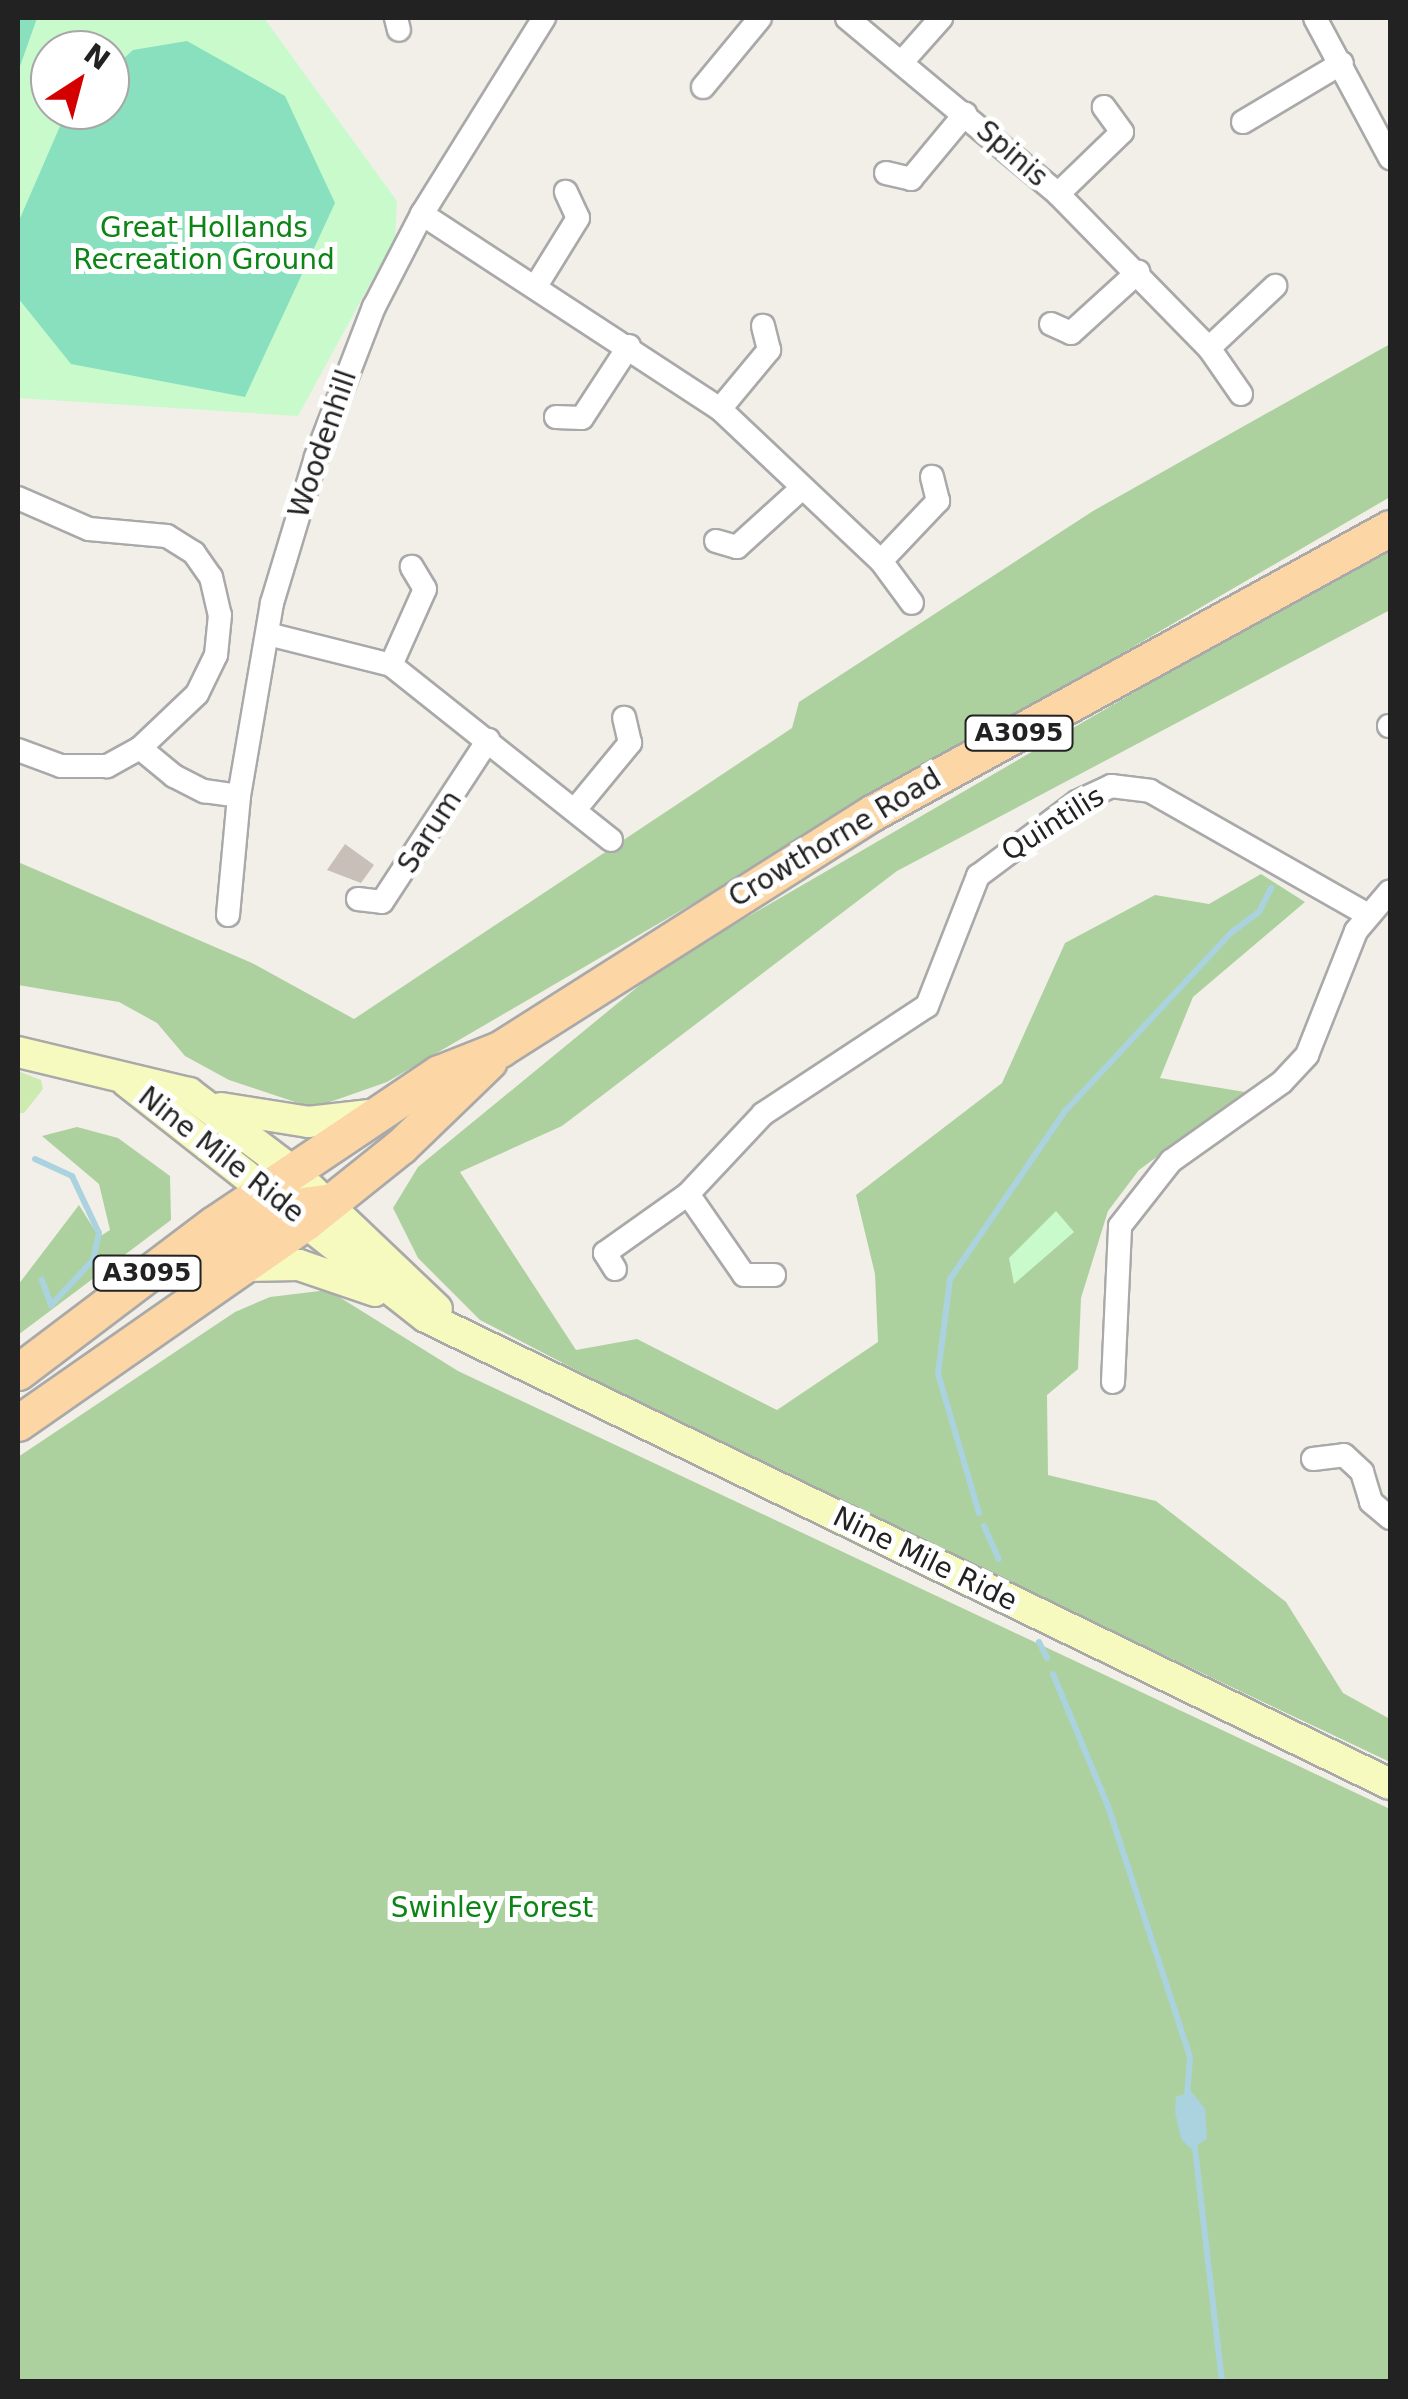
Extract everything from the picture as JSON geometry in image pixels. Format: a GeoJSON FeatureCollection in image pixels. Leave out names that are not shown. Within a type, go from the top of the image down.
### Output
{"type":"FeatureCollection","features":[{"type":"Feature","properties":{"kind":"main road","name":"Crowthorne Road"},"geometry":{"type":"LineString","coordinates":[[299,1196],[431,1113],[500,1049],[872,814],[1390,528]]}},
{"type":"Feature","properties":{"kind":"main road","name":"Crowthorne Road"},"geometry":{"type":"LineString","coordinates":[[299,1196],[377,1114],[439,1073],[500,1049]]}},
{"type":"Feature","properties":{"kind":"main road","name":"Nine Mile Ride"},"geometry":{"type":"LineString","coordinates":[[18,1052],[127,1082],[174,1089],[208,1106],[404,1305],[1390,1784]]}},
{"type":"Feature","properties":{"kind":"main road","name":"Nine Mile Ride"},"geometry":{"type":"LineString","coordinates":[[127,1082],[299,1196],[460,1332]]}},
{"type":"Feature","properties":{"kind":"main road"},"geometry":{"type":"LineString","coordinates":[[208,1106],[286,1121],[377,1114]]}},
{"type":"Feature","properties":{"kind":"main road","name":"A3095"},"geometry":{"type":"LineString","coordinates":[[18,1423],[245,1266],[299,1196]]}},
{"type":"Feature","properties":{"kind":"main road","name":"A3095"},"geometry":{"type":"LineString","coordinates":[[24,1367],[299,1196]]}},
{"type":"Feature","properties":{"kind":"main road"},"geometry":{"type":"LineString","coordinates":[[245,1266],[310,1268],[404,1305]]}},
{"type":"Feature","properties":{"kind":"street","name":"Woodenhill"},"geometry":{"type":"LineString","coordinates":[[228,915],[239,796],[268,634],[292,532],[334,407],[422,214],[544,18]]}},
{"type":"Feature","properties":{"kind":"street"},"geometry":{"type":"LineString","coordinates":[[704,86],[760,18]]}},
{"type":"Feature","properties":{"kind":"street","name":"Spinis"},"geometry":{"type":"LineString","coordinates":[[847,18],[1058,194],[1208,348],[1242,394]]}},
{"type":"Feature","properties":{"kind":"street"},"geometry":{"type":"LineString","coordinates":[[902,62],[941,18]]}},
{"type":"Feature","properties":{"kind":"street"},"geometry":{"type":"LineString","coordinates":[[1315,18],[1390,154]]}},
{"type":"Feature","properties":{"kind":"street"},"geometry":{"type":"LineString","coordinates":[[1243,122],[1342,63]]}},
{"type":"Feature","properties":{"kind":"street","name":"Spinis"},"geometry":{"type":"LineString","coordinates":[[1058,194],[1122,132],[1104,107]]}},
{"type":"Feature","properties":{"kind":"street","name":"Spinis"},"geometry":{"type":"LineString","coordinates":[[886,173],[911,180],[965,114]]}},
{"type":"Feature","properties":{"kind":"street"},"geometry":{"type":"LineString","coordinates":[[536,286],[578,218],[566,192]]}},
{"type":"Feature","properties":{"kind":"street"},"geometry":{"type":"LineString","coordinates":[[422,214],[629,346],[720,410],[881,562],[912,602]]}},
{"type":"Feature","properties":{"kind":"street"},"geometry":{"type":"LineString","coordinates":[[1050,324],[1071,333],[1138,272]]}},
{"type":"Feature","properties":{"kind":"street"},"geometry":{"type":"LineString","coordinates":[[1208,348],[1275,286]]}},
{"type":"Feature","properties":{"kind":"street"},"geometry":{"type":"LineString","coordinates":[[720,410],[769,350],[762,326]]}},
{"type":"Feature","properties":{"kind":"street"},"geometry":{"type":"LineString","coordinates":[[556,417],[582,418],[629,346]]}},
{"type":"Feature","properties":{"kind":"street"},"geometry":{"type":"LineString","coordinates":[[881,562],[938,501],[932,477]]}},
{"type":"Feature","properties":{"kind":"street"},"geometry":{"type":"LineString","coordinates":[[716,541],[738,547],[802,488]]}},
{"type":"Feature","properties":{"kind":"street"},"geometry":{"type":"LineString","coordinates":[[18,498],[90,529],[168,536],[194,552],[211,577],[220,614],[216,655],[196,694],[140,748],[107,766],[61,766],[18,750]]}},
{"type":"Feature","properties":{"kind":"street"},"geometry":{"type":"LineString","coordinates":[[392,665],[425,589],[412,567]]}},
{"type":"Feature","properties":{"kind":"street"},"geometry":{"type":"LineString","coordinates":[[268,634],[392,665],[578,806],[612,840]]}},
{"type":"Feature","properties":{"kind":"street"},"geometry":{"type":"LineString","coordinates":[[578,806],[630,744],[624,718]]}},
{"type":"Feature","properties":{"kind":"street","name":"Sarum"},"geometry":{"type":"LineString","coordinates":[[358,899],[382,902],[488,740]]}},
{"type":"Feature","properties":{"kind":"street"},"geometry":{"type":"LineString","coordinates":[[140,748],[189,784],[239,796]]}},
{"type":"Feature","properties":{"kind":"street","name":"Quintilis"},"geometry":{"type":"LineString","coordinates":[[615,1269],[605,1253],[688,1194],[763,1114],[927,1006],[978,876],[1014,844],[1111,786],[1150,791],[1368,914]]}},
{"type":"Feature","properties":{"kind":"street"},"geometry":{"type":"LineString","coordinates":[[1113,1382],[1120,1226],[1171,1161],[1282,1082],[1308,1055],[1368,914],[1390,891]]}},
{"type":"Feature","properties":{"kind":"street"},"geometry":{"type":"LineString","coordinates":[[688,1194],[744,1275],[774,1275]]}},
{"type":"Feature","properties":{"kind":"street"},"geometry":{"type":"LineString","coordinates":[[1313,1459],[1344,1455],[1362,1472],[1371,1502],[1390,1518]]}},
{"type":"Feature","properties":{"kind":"green space","name":"Great Hollands Recreation Ground"},"geometry":{"type":"Polygon","coordinates":[[[18,18],[264,18],[397,201],[395,238],[298,416],[18,398],[18,18]]]}},
{"type":"Feature","properties":{"kind":"green space"},"geometry":{"type":"Polygon","coordinates":[[[18,18],[37,18],[30,30],[18,72],[18,18]]]}},
{"type":"Feature","properties":{"kind":"green space","name":"Great Hollands Recreation Ground"},"geometry":{"type":"Polygon","coordinates":[[[187,41],[285,96],[335,203],[245,397],[71,364],[18,298],[18,223],[58,130],[130,130],[133,50],[187,41]]]}},
{"type":"Feature","properties":{"kind":"green space"},"geometry":{"type":"Polygon","coordinates":[[[1390,344],[1390,497],[387,1082],[313,1108],[229,1080],[185,1056],[157,1023],[119,1002],[18,985],[18,862],[252,963],[354,1019],[792,728],[799,702],[1093,511],[1390,344]]]}},
{"type":"Feature","properties":{"kind":"green space"},"geometry":{"type":"Polygon","coordinates":[[[1390,544],[1390,610],[897,871],[562,1126],[460,1172],[576,1350],[637,1339],[777,1410],[878,1342],[875,1274],[856,1195],[1002,1083],[1065,943],[1155,895],[1209,904],[1261,874],[1305,902],[1193,997],[1160,1078],[1245,1092],[1139,1170],[1108,1211],[1081,1298],[1078,1369],[1047,1395],[1048,1475],[1156,1501],[1286,1602],[1343,1693],[1390,1719],[1390,1762],[722,1446],[480,1320],[418,1258],[393,1208],[418,1167],[663,966],[1390,544]]]}},
{"type":"Feature","properties":{"kind":"green space"},"geometry":{"type":"Polygon","coordinates":[[[18,1071],[41,1080],[43,1089],[24,1113],[18,1113],[18,1071]]]}},
{"type":"Feature","properties":{"kind":"green space"},"geometry":{"type":"Polygon","coordinates":[[[77,1127],[118,1138],[170,1176],[171,1220],[18,1335],[18,1285],[79,1205],[99,1237],[110,1230],[99,1184],[42,1136],[77,1127]]]}},
{"type":"Feature","properties":{"kind":"green space"},"geometry":{"type":"Polygon","coordinates":[[[1056,1211],[1074,1232],[1014,1284],[1009,1258],[1056,1211]]]}},
{"type":"Feature","properties":{"kind":"green space","name":"Swinley Forest"},"geometry":{"type":"Polygon","coordinates":[[[328,1290],[458,1371],[1390,1809],[1390,2381],[18,2382],[18,1457],[235,1312],[270,1297],[328,1290]]]}},
{"type":"Feature","properties":{"kind":"water"},"geometry":{"type":"Polygon","coordinates":[[[1191,2091],[1205,2109],[1207,2139],[1191,2149],[1181,2139],[1175,2111],[1176,2097],[1191,2091]]]}},
{"type":"Feature","properties":{"kind":"building"},"geometry":{"type":"Polygon","coordinates":[[[345,844],[374,865],[361,883],[327,870],[345,844]]]}},
{"type":"Feature","properties":{"kind":"waterway"},"geometry":{"type":"LineString","coordinates":[[979,1513],[938,1374],[950,1279],[1065,1111],[1232,932],[1259,912],[1271,888]]}},
{"type":"Feature","properties":{"kind":"waterway"},"geometry":{"type":"LineString","coordinates":[[35,1159],[72,1176],[99,1233],[93,1260],[51,1305],[42,1280]]}},
{"type":"Feature","properties":{"kind":"waterway"},"geometry":{"type":"LineString","coordinates":[[984,1526],[999,1559]]}},
{"type":"Feature","properties":{"kind":"waterway"},"geometry":{"type":"LineString","coordinates":[[1039,1642],[1047,1658]]}},
{"type":"Feature","properties":{"kind":"waterway"},"geometry":{"type":"LineString","coordinates":[[1053,1674],[1108,1806],[1190,2057],[1187,2098]]}},
{"type":"Feature","properties":{"kind":"waterway"},"geometry":{"type":"LineString","coordinates":[[1194,2140],[1222,2382]]}}]}
